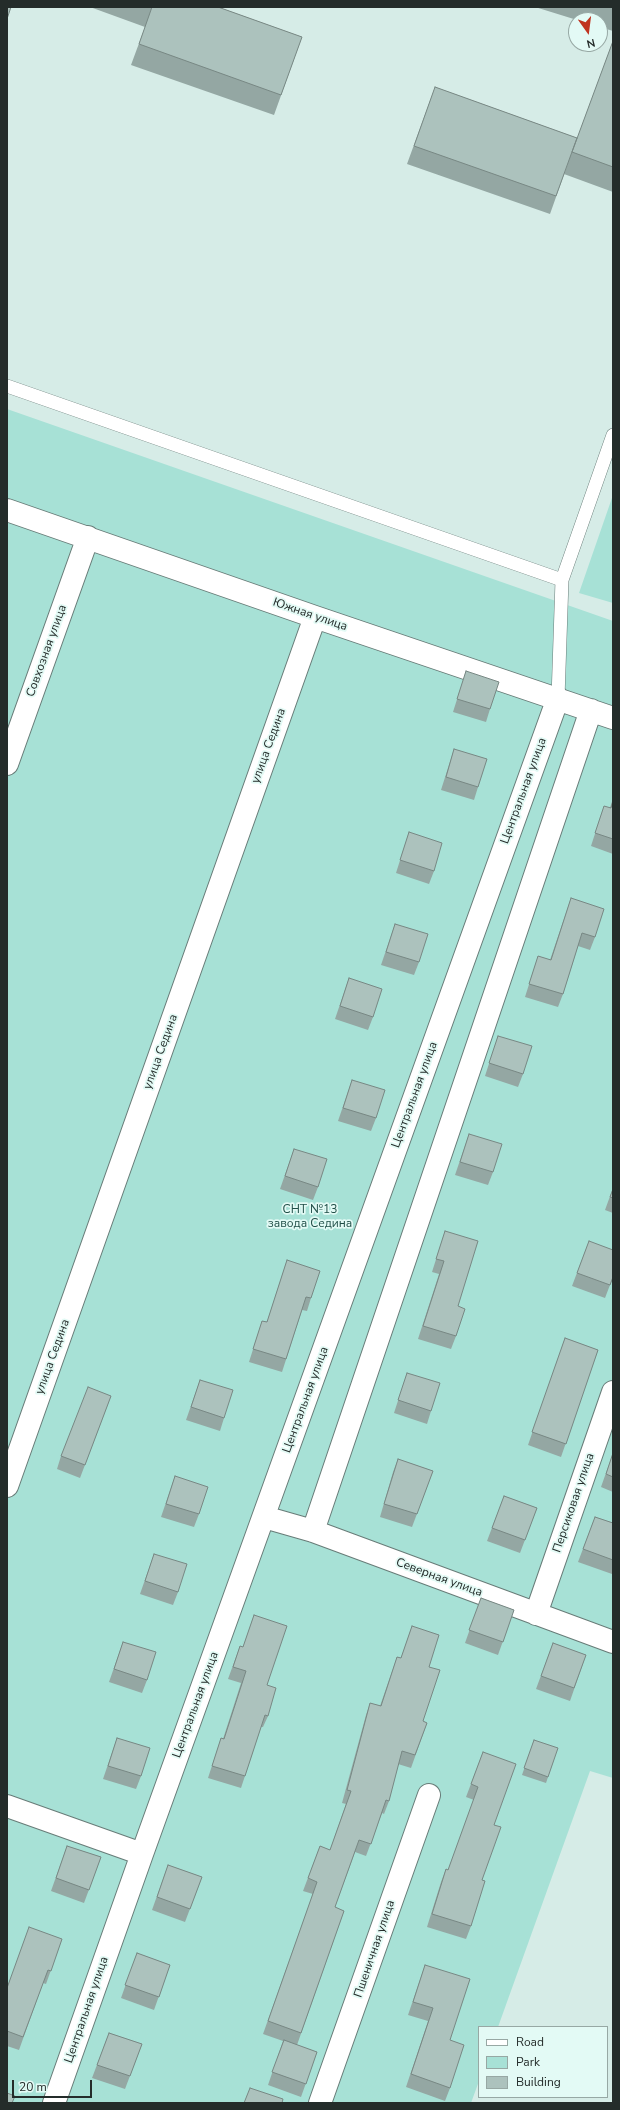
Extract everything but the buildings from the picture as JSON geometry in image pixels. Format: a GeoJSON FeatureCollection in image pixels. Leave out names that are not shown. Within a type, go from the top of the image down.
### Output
{"type":"FeatureCollection","features":[{"type":"Feature","properties":{"kind":"street","name":"Южная улица"},"geometry":{"type":"LineString","coordinates":[[7,510],[315,617],[558,698],[613,718]]}},
{"type":"Feature","properties":{"kind":"street","name":"Совхозная улица"},"geometry":{"type":"LineString","coordinates":[[7,764],[88,537]]}},
{"type":"Feature","properties":{"kind":"street","name":"улица Седина"},"geometry":{"type":"LineString","coordinates":[[7,1486],[315,617]]}},
{"type":"Feature","properties":{"kind":"street","name":"Центральная улица"},"geometry":{"type":"LineString","coordinates":[[54,2103],[142,1854],[558,698]]}},
{"type":"Feature","properties":{"kind":"street"},"geometry":{"type":"LineString","coordinates":[[313,1531],[591,710]]}},
{"type":"Feature","properties":{"kind":"street","name":"Персиковая улица"},"geometry":{"type":"LineString","coordinates":[[536,1614],[613,1392]]}},
{"type":"Feature","properties":{"kind":"street","name":"Северная улица"},"geometry":{"type":"LineString","coordinates":[[264,1518],[313,1531],[613,1642]]}},
{"type":"Feature","properties":{"kind":"street","name":"Пшеничная улица"},"geometry":{"type":"LineString","coordinates":[[320,2103],[429,1795]]}},
{"type":"Feature","properties":{"kind":"street"},"geometry":{"type":"LineString","coordinates":[[7,1806],[142,1854]]}},
{"type":"Feature","properties":{"kind":"lane"},"geometry":{"type":"LineString","coordinates":[[7,386],[562,580]]}},
{"type":"Feature","properties":{"kind":"lane"},"geometry":{"type":"LineString","coordinates":[[558,698],[562,580],[613,435]]}},
{"type":"Feature","properties":{"kind":"green space","name":"СНТ №13 завода Седина"},"geometry":{"type":"Polygon","coordinates":[[[7,409],[613,621],[613,1778],[590,1771],[498,2026],[478,2026],[478,2084],[471,2103],[7,2103],[7,409]]]}},
{"type":"Feature","properties":{"kind":"green space"},"geometry":{"type":"Polygon","coordinates":[[[613,495],[613,603],[579,593],[613,495]]]}}]}
